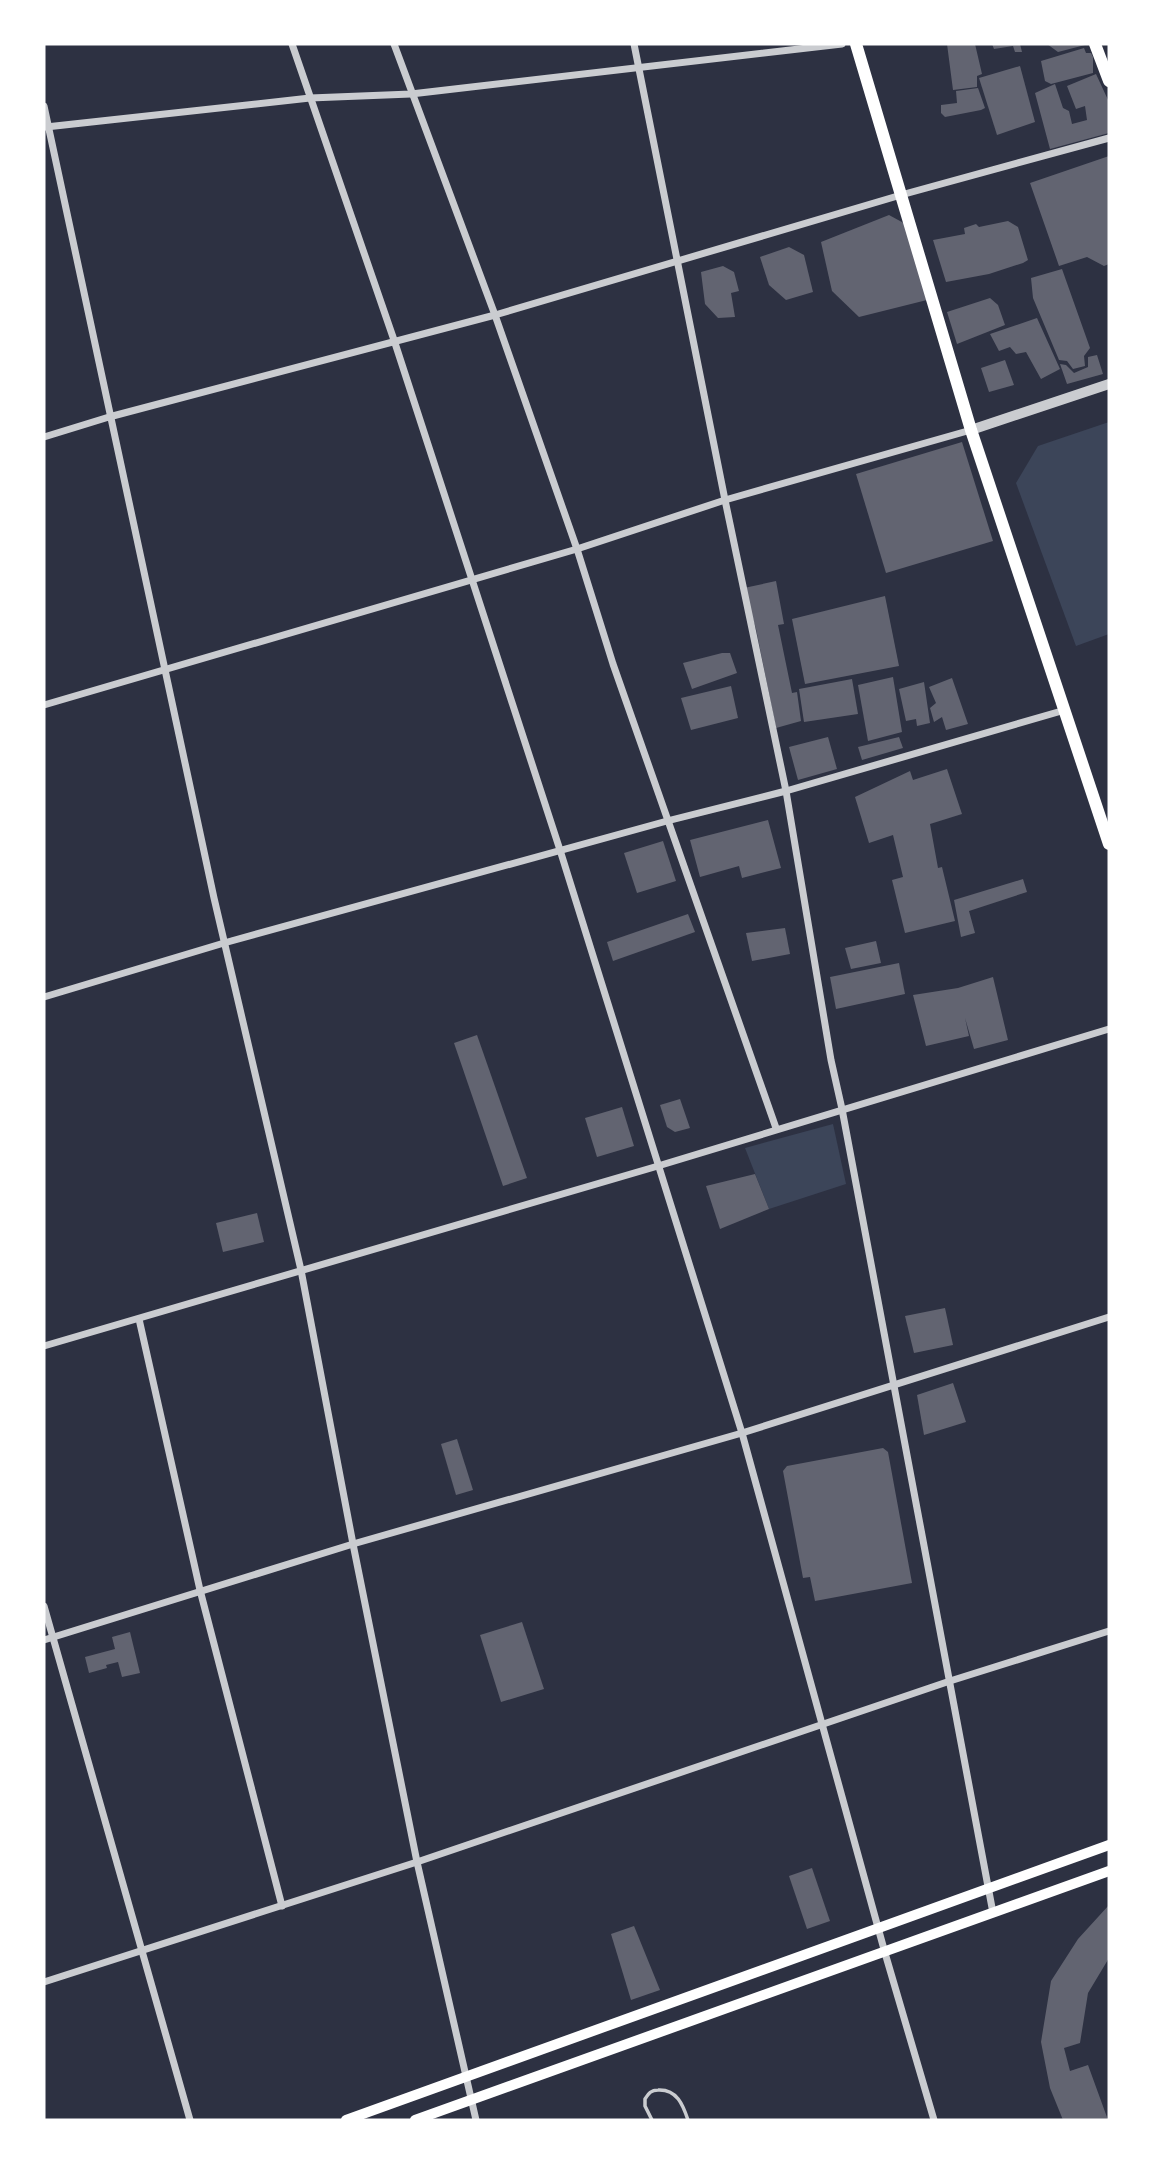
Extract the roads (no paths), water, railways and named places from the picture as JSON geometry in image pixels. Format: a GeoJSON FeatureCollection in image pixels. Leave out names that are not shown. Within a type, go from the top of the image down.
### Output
{"type":"FeatureCollection","features":[{"type":"Feature","properties":{"kind":"main road"},"geometry":{"type":"LineString","coordinates":[[856,44],[971,430],[1109,844]]}},
{"type":"Feature","properties":{"kind":"main road"},"geometry":{"type":"LineString","coordinates":[[1095,44],[1109,81]]}},
{"type":"Feature","properties":{"kind":"main road"},"geometry":{"type":"LineString","coordinates":[[346,2120],[1109,1845]]}},
{"type":"Feature","properties":{"kind":"main road"},"geometry":{"type":"LineString","coordinates":[[415,2120],[1109,1871]]}},
{"type":"Feature","properties":{"kind":"street"},"geometry":{"type":"LineString","coordinates":[[292,44],[394,340],[560,850],[742,1433],[933,2120]]}},
{"type":"Feature","properties":{"kind":"street"},"geometry":{"type":"LineString","coordinates":[[394,44],[495,315],[577,549],[667,821],[776,1128]]}},
{"type":"Feature","properties":{"kind":"street"},"geometry":{"type":"LineString","coordinates":[[634,44],[786,791],[831,1060],[993,1913]]}},
{"type":"Feature","properties":{"kind":"street"},"geometry":{"type":"LineString","coordinates":[[46,127],[310,99],[411,94],[842,44]]}},
{"type":"Feature","properties":{"kind":"street"},"geometry":{"type":"LineString","coordinates":[[44,106],[46,127],[224,943],[301,1270],[417,1862],[476,2120]]}},
{"type":"Feature","properties":{"kind":"street"},"geometry":{"type":"LineString","coordinates":[[44,437],[109,416],[495,315],[901,195],[1109,138]]}},
{"type":"Feature","properties":{"kind":"street"},"geometry":{"type":"LineString","coordinates":[[44,705],[577,549],[725,500],[971,430],[1109,384]]}},
{"type":"Feature","properties":{"kind":"street"},"geometry":{"type":"LineString","coordinates":[[44,998],[224,943],[667,821],[786,791],[1065,709]]}},
{"type":"Feature","properties":{"kind":"street"},"geometry":{"type":"LineString","coordinates":[[44,1346],[658,1166],[1109,1029]]}},
{"type":"Feature","properties":{"kind":"street"},"geometry":{"type":"LineString","coordinates":[[48,1639],[353,1544],[742,1433],[1109,1317]]}},
{"type":"Feature","properties":{"kind":"street"},"geometry":{"type":"LineString","coordinates":[[139,1319],[200,1590],[282,1906]]}},
{"type":"Feature","properties":{"kind":"street"},"geometry":{"type":"LineString","coordinates":[[44,1605],[48,1639],[142,1949],[190,2120]]}},
{"type":"Feature","properties":{"kind":"street"},"geometry":{"type":"LineString","coordinates":[[44,1982],[417,1862],[950,1681],[1109,1632]]}},
{"type":"Feature","properties":{"kind":"lane"},"geometry":{"type":"LineString","coordinates":[[652,2120],[645,2106],[645,2099],[653,2091],[662,2090],[676,2095],[682,2102],[688,2120]]}}]}
